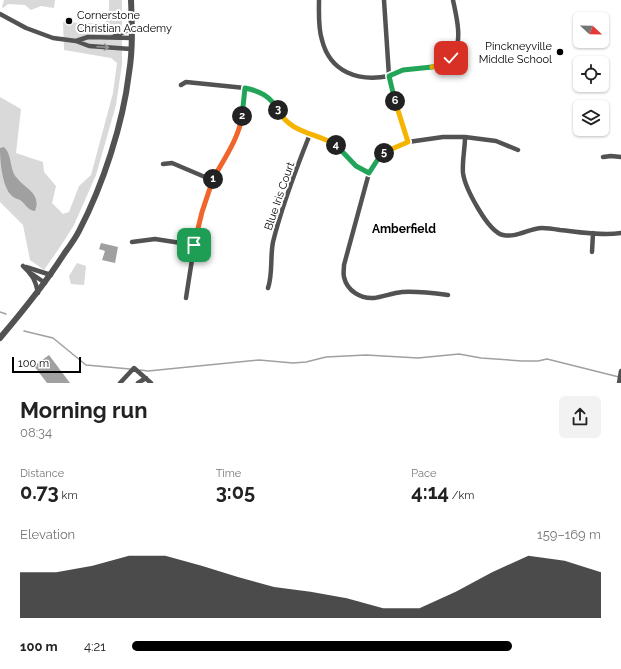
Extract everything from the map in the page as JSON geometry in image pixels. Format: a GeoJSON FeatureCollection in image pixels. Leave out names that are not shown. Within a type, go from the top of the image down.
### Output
{"type":"FeatureCollection","features":[{"type":"Feature","properties":{"kind":"street"},"geometry":{"type":"LineString","coordinates":[[0,338],[38,293],[51,275],[79,232],[96,196],[110,156],[126,94],[132,38],[131,0]]}},
{"type":"Feature","properties":{"kind":"street"},"geometry":{"type":"LineString","coordinates":[[319,0],[321,39],[331,61],[344,71],[357,76],[370,77],[389,76],[403,70],[434,67],[451,58],[457,46],[458,32],[453,0]]}},
{"type":"Feature","properties":{"kind":"street"},"geometry":{"type":"LineString","coordinates":[[384,0],[389,76],[394,98],[408,142]]}},
{"type":"Feature","properties":{"kind":"street"},"geometry":{"type":"LineString","coordinates":[[0,14],[43,35],[62,40],[76,41],[89,46],[131,49]]}},
{"type":"Feature","properties":{"kind":"street"},"geometry":{"type":"LineString","coordinates":[[113,38],[126,31],[132,20]]}},
{"type":"Feature","properties":{"kind":"street"},"geometry":{"type":"LineString","coordinates":[[76,41],[88,37],[132,38]]}},
{"type":"Feature","properties":{"kind":"street"},"geometry":{"type":"LineString","coordinates":[[181,85],[186,82],[245,88],[261,92],[270,98],[281,116],[289,124],[297,130],[335,144],[356,166],[369,173]]}},
{"type":"Feature","properties":{"kind":"street"},"geometry":{"type":"LineString","coordinates":[[186,298],[194,245],[202,212],[212,180],[239,132],[245,88]]}},
{"type":"Feature","properties":{"kind":"street","name":"Blue Iris Court"},"geometry":{"type":"LineString","coordinates":[[268,288],[271,278],[272,245],[279,216],[310,134]]}},
{"type":"Feature","properties":{"kind":"street"},"geometry":{"type":"LineString","coordinates":[[465,137],[463,174],[467,188],[488,223],[494,230],[502,235],[519,234],[541,228],[593,233],[621,233]]}},
{"type":"Feature","properties":{"kind":"street"},"geometry":{"type":"LineString","coordinates":[[448,295],[402,292],[369,298],[356,294],[346,283],[343,276],[344,265],[369,173],[378,159],[385,152],[408,142],[465,137],[496,141],[518,150]]}},
{"type":"Feature","properties":{"kind":"street"},"geometry":{"type":"LineString","coordinates":[[603,157],[611,156],[621,158]]}},
{"type":"Feature","properties":{"kind":"street"},"geometry":{"type":"LineString","coordinates":[[163,164],[172,163],[212,180]]}},
{"type":"Feature","properties":{"kind":"street"},"geometry":{"type":"LineString","coordinates":[[592,252],[593,233]]}},
{"type":"Feature","properties":{"kind":"street"},"geometry":{"type":"LineString","coordinates":[[132,242],[155,239],[194,245]]}},
{"type":"Feature","properties":{"kind":"street"},"geometry":{"type":"LineString","coordinates":[[44,283],[23,266],[51,275]]}},
{"type":"Feature","properties":{"kind":"street"},"geometry":{"type":"LineString","coordinates":[[31,273],[38,293]]}},
{"type":"Feature","properties":{"kind":"street"},"geometry":{"type":"LineString","coordinates":[[120,383],[134,368],[151,383]]}},
{"type":"Feature","properties":{"kind":"street"},"geometry":{"type":"LineString","coordinates":[[619,383],[621,371]]}},
{"type":"Feature","properties":{"kind":"street"},"geometry":{"type":"LineString","coordinates":[[138,383],[146,378]]}},
{"type":"Feature","properties":{"kind":"shaded area"},"geometry":{"type":"Polygon","coordinates":[[[4,0],[55,0],[54,8],[41,6],[31,10],[25,5],[8,4],[3,8],[4,0]]]}},
{"type":"Feature","properties":{"kind":"shaded area"},"geometry":{"type":"Polygon","coordinates":[[[109,0],[122,0],[122,64],[116,105],[96,175],[74,225],[44,270],[30,260],[23,225],[0,202],[0,97],[21,109],[16,153],[43,162],[44,172],[56,186],[52,203],[63,214],[69,212],[79,186],[91,175],[113,93],[117,63],[111,58],[64,50],[63,22],[105,24],[109,15],[109,0]]]}},
{"type":"Feature","properties":{"kind":"shaded area"},"geometry":{"type":"Polygon","coordinates":[[[4,147],[9,155],[15,175],[34,195],[37,205],[35,211],[30,209],[20,200],[13,197],[6,187],[2,174],[0,153],[0,148],[4,147]]]}},
{"type":"Feature","properties":{"kind":"shaded area"},"geometry":{"type":"Polygon","coordinates":[[[101,243],[118,247],[115,263],[102,260],[105,251],[99,249],[101,243]]]}},
{"type":"Feature","properties":{"kind":"shaded area"},"geometry":{"type":"Polygon","coordinates":[[[77,263],[86,266],[84,285],[71,284],[69,276],[77,263]]]}},
{"type":"Feature","properties":{"kind":"shaded area"},"geometry":{"type":"Polygon","coordinates":[[[49,355],[70,383],[47,383],[34,366],[49,355]]]}},
{"type":"Feature","properties":{"kind":"waterway"},"geometry":{"type":"LineString","coordinates":[[0,312],[6,314]]}},
{"type":"Feature","properties":{"kind":"waterway"},"geometry":{"type":"LineString","coordinates":[[24,331],[53,338],[86,365],[130,369]]}},
{"type":"Feature","properties":{"kind":"waterway"},"geometry":{"type":"LineString","coordinates":[[140,370],[148,371],[259,360],[293,363],[306,362],[326,357],[366,355],[418,358],[459,354],[481,358],[522,361],[538,361],[547,359],[619,377]]}},
{"type":"Feature","properties":{"kind":"place","name":"Cornerstone Christian Academy"},"geometry":{"type":"Point","coordinates":[69,21]}},
{"type":"Feature","properties":{"kind":"place","name":"Pinckneyville Middle School"},"geometry":{"type":"Point","coordinates":[560,52]}},
{"type":"Feature","properties":{"kind":"district","name":"Amberfield"},"geometry":{"type":"Point","coordinates":[404,229]}},
{"type":"Feature","properties":{"kind":"route"},"geometry":{"type":"LineString","coordinates":[[194,245],[210,185],[237,137],[240,127],[245,88],[261,92],[270,98],[281,116],[289,124],[297,130],[335,144],[356,166],[369,173],[378,159],[385,152],[408,142],[394,98],[389,76],[403,70],[434,67],[451,58]]}}]}
